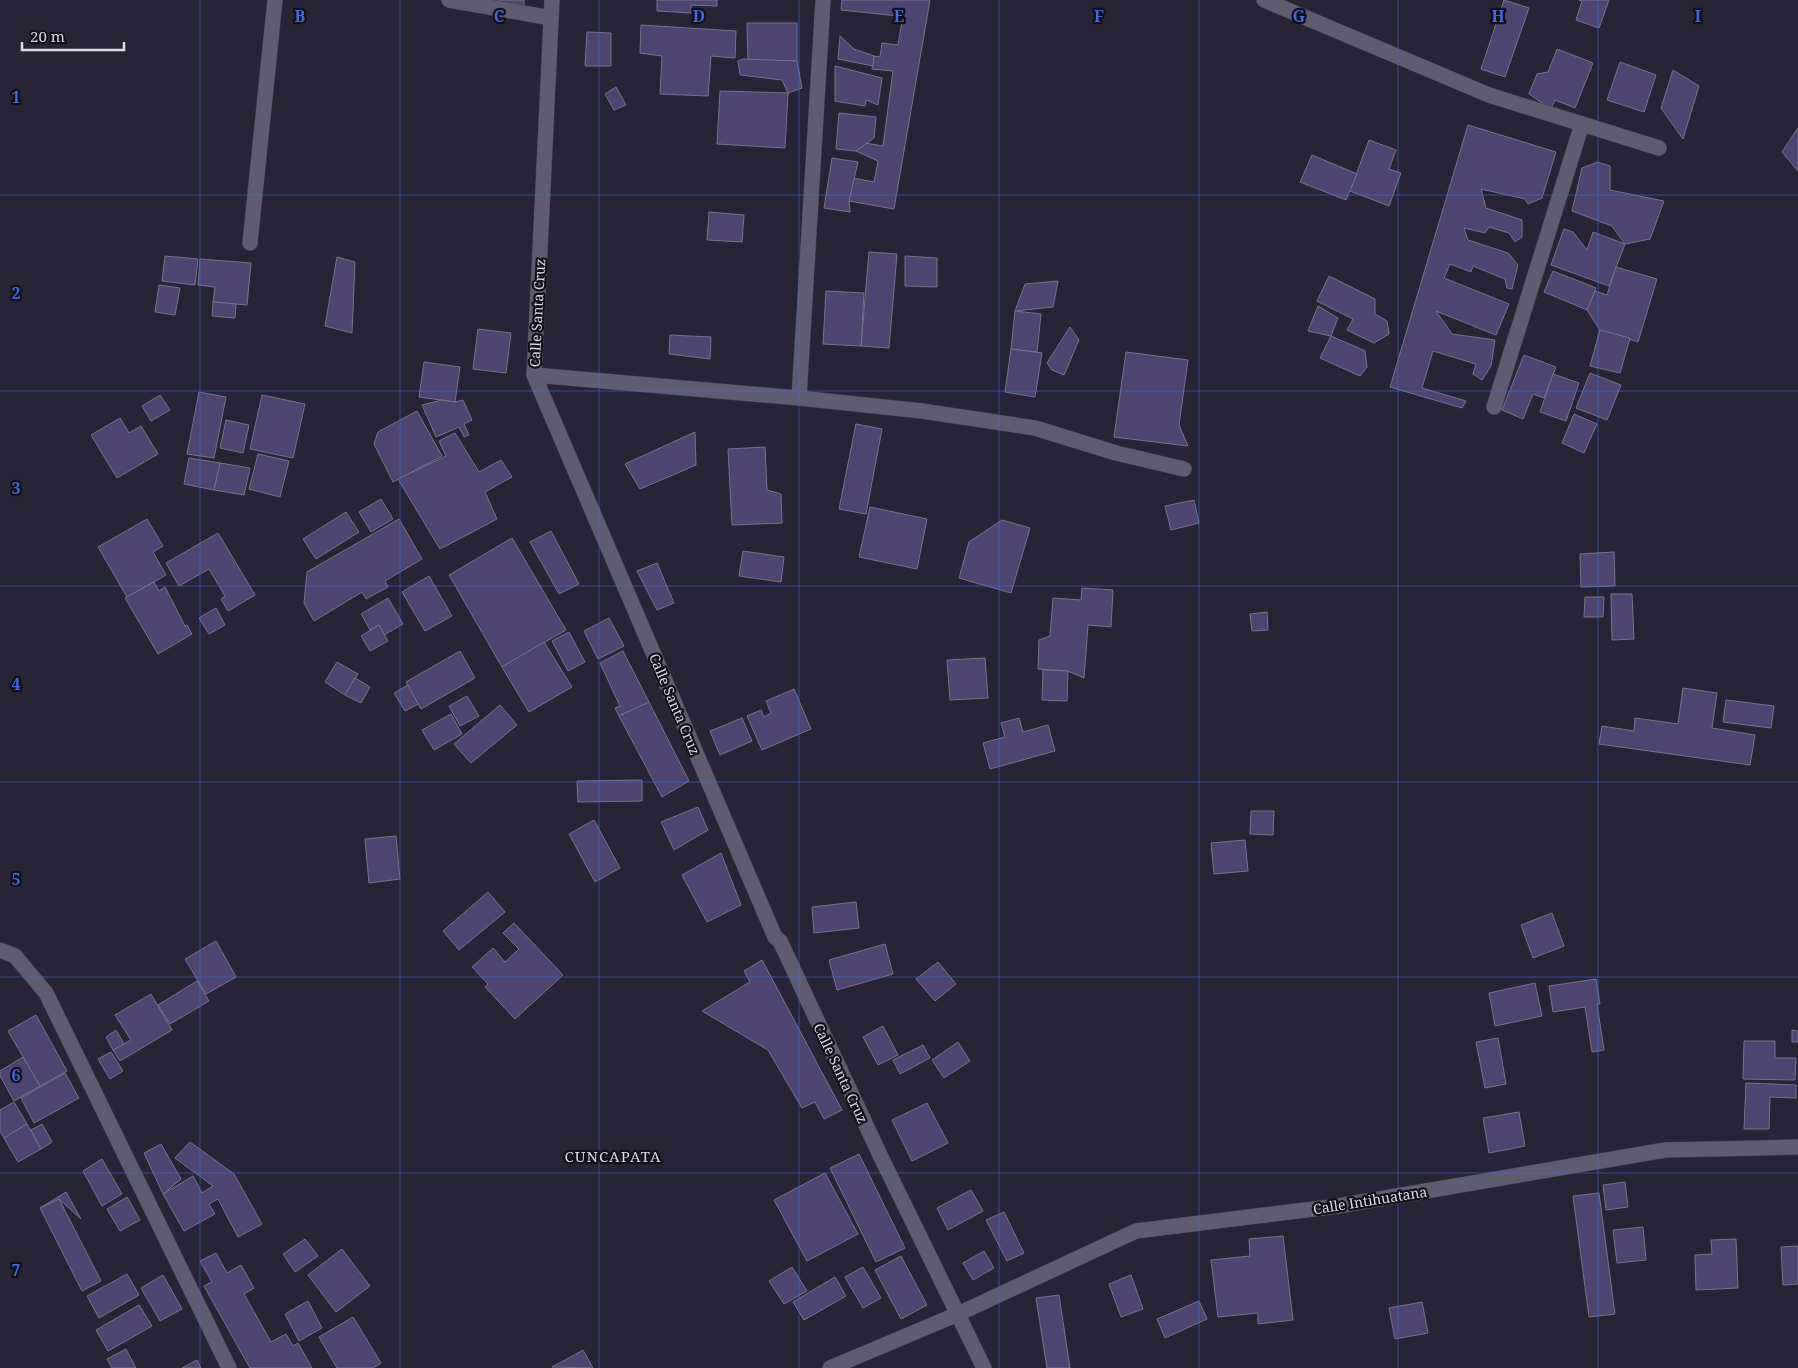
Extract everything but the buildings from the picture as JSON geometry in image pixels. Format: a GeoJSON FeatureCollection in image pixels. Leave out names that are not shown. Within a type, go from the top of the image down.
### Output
{"type":"FeatureCollection","features":[{"type":"Feature","properties":{"kind":"street"},"geometry":{"type":"LineString","coordinates":[[250,243],[275,0]]}},
{"type":"Feature","properties":{"kind":"street"},"geometry":{"type":"LineString","coordinates":[[449,0],[551,18]]}},
{"type":"Feature","properties":{"kind":"street","name":"Calle Santa Cruz"},"geometry":{"type":"LineString","coordinates":[[552,0],[534,375],[775,936],[780,941],[880,1155],[984,1368]]}},
{"type":"Feature","properties":{"kind":"street"},"geometry":{"type":"LineString","coordinates":[[799,398],[823,0]]}},
{"type":"Feature","properties":{"kind":"street"},"geometry":{"type":"LineString","coordinates":[[1264,0],[1489,95],[1659,148]]}},
{"type":"Feature","properties":{"kind":"street"},"geometry":{"type":"LineString","coordinates":[[1494,407],[1582,124]]}},
{"type":"Feature","properties":{"kind":"street"},"geometry":{"type":"LineString","coordinates":[[534,375],[799,398],[922,411],[1035,428],[1116,453],[1184,469]]}},
{"type":"Feature","properties":{"kind":"street"},"geometry":{"type":"LineString","coordinates":[[0,950],[15,956],[46,993],[229,1368]]}},
{"type":"Feature","properties":{"kind":"street","name":"Calle Intihuatana"},"geometry":{"type":"LineString","coordinates":[[830,1368],[958,1314],[1136,1231],[1338,1206],[1665,1150],[1798,1146]]}},
{"type":"Feature","properties":{"kind":"district","name":"CUNCAPATA"},"geometry":{"type":"Point","coordinates":[613,1156]}}]}
